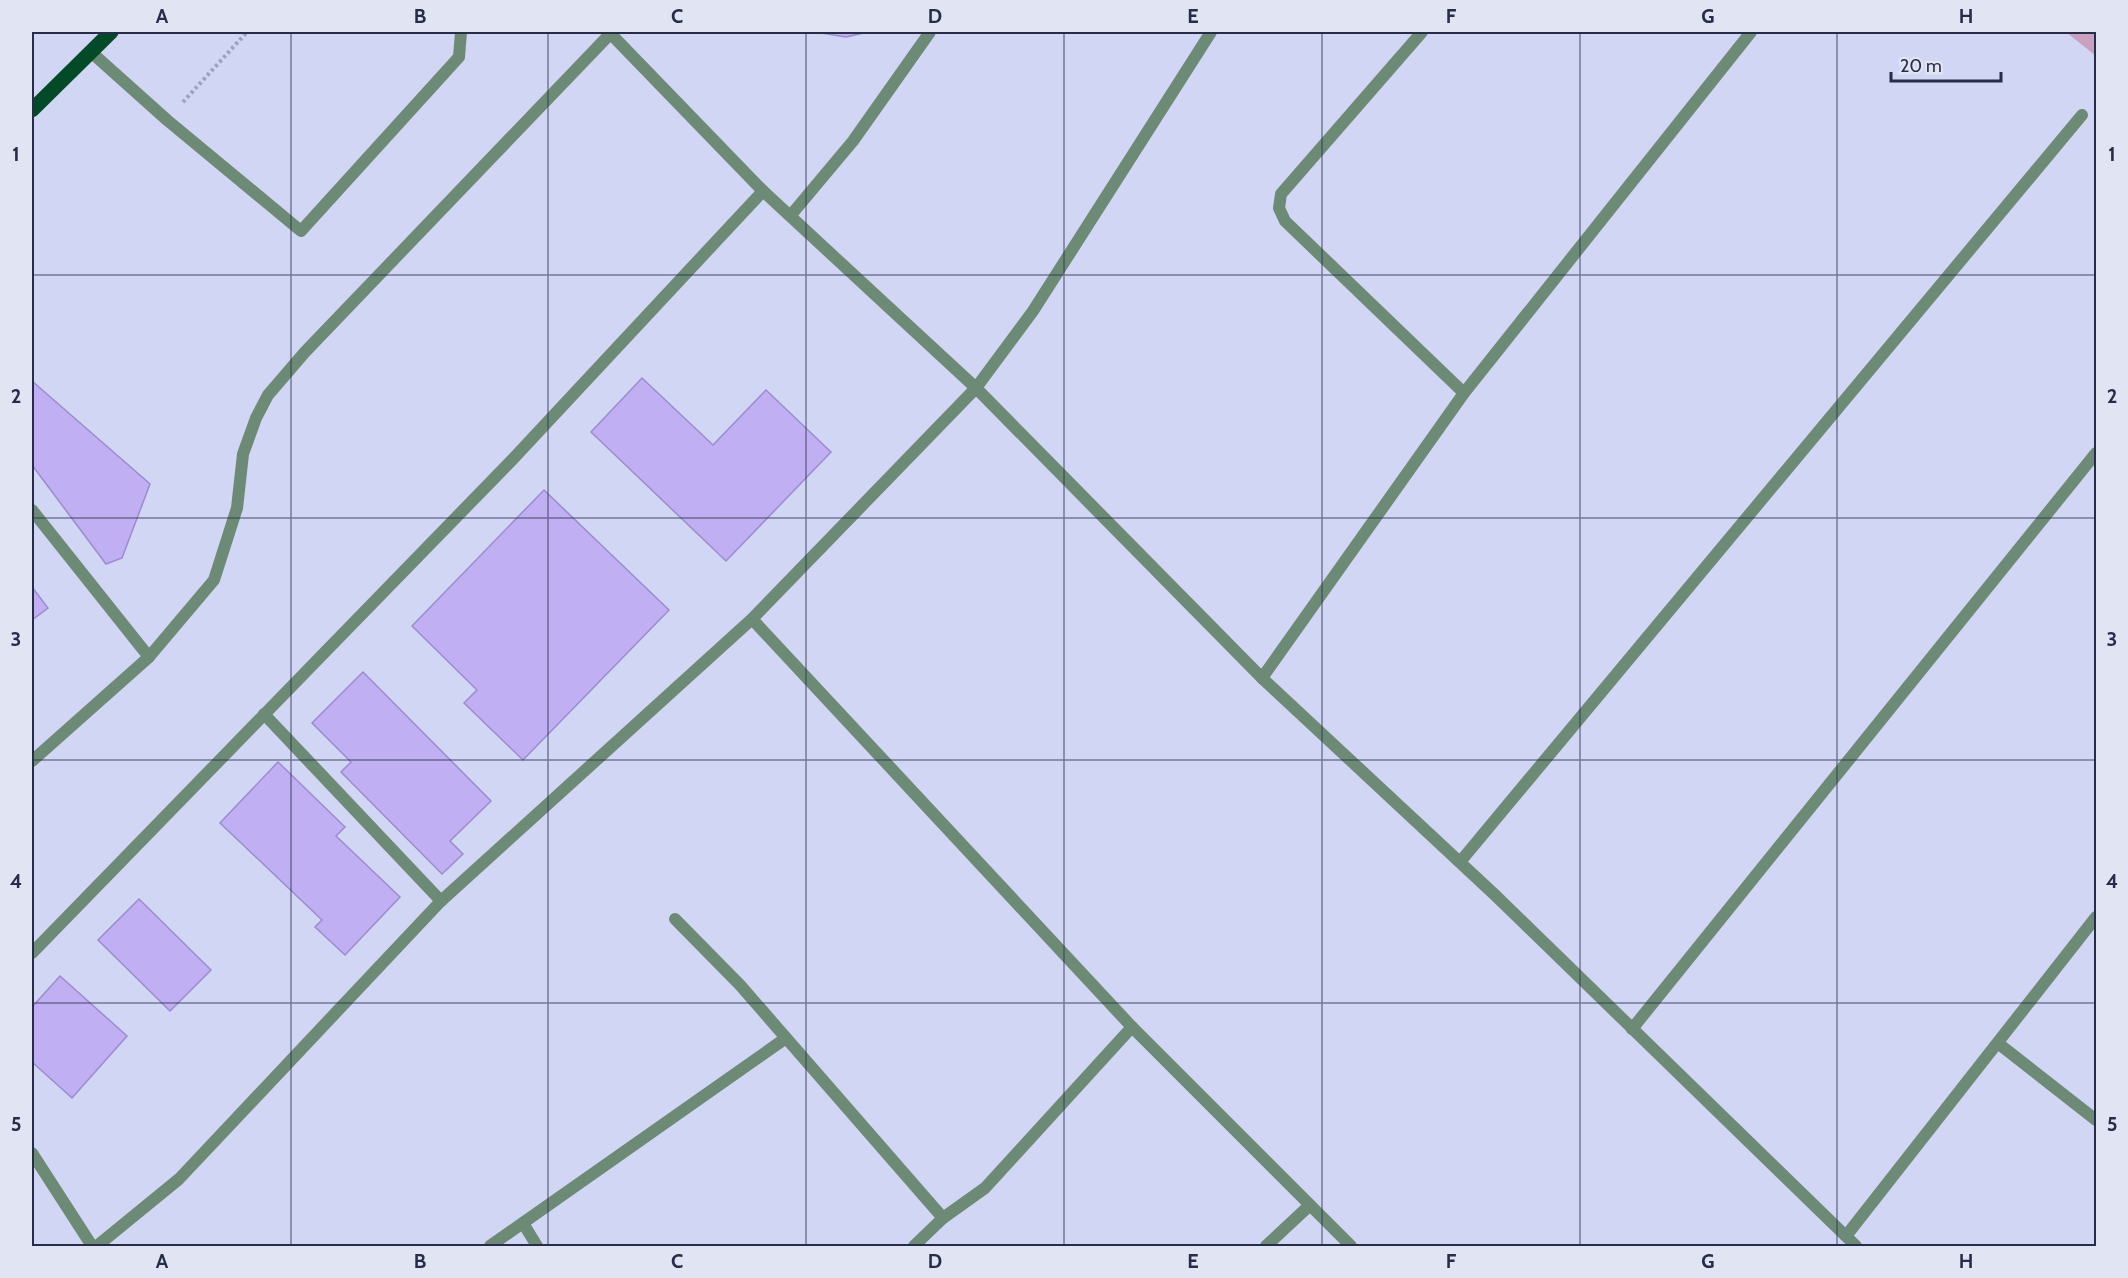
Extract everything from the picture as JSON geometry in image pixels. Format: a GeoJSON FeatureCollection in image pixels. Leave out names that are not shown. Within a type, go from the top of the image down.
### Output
{"type":"FeatureCollection","features":[{"type":"Feature","properties":{"kind":"main road"},"geometry":{"type":"LineString","coordinates":[[32,110],[111,32]]}},
{"type":"Feature","properties":{"kind":"street"},"geometry":{"type":"LineString","coordinates":[[91,52],[167,120],[301,231],[459,57],[461,32]]}},
{"type":"Feature","properties":{"kind":"street"},"geometry":{"type":"LineString","coordinates":[[32,761],[149,657],[214,580],[237,508],[243,454],[256,418],[268,395],[305,352],[610,32],[763,191],[976,388],[1262,678],[1460,862],[1856,1246]]}},
{"type":"Feature","properties":{"kind":"street"},"geometry":{"type":"LineString","coordinates":[[790,215],[853,141],[930,32]]}},
{"type":"Feature","properties":{"kind":"street"},"geometry":{"type":"LineString","coordinates":[[98,1246],[179,1179],[441,901],[752,619],[976,388],[1034,311],[1212,32]]}},
{"type":"Feature","properties":{"kind":"street"},"geometry":{"type":"LineString","coordinates":[[1422,32],[1281,194],[1279,208],[1286,221],[1464,393]]}},
{"type":"Feature","properties":{"kind":"street"},"geometry":{"type":"LineString","coordinates":[[1262,678],[1464,393],[1751,32]]}},
{"type":"Feature","properties":{"kind":"street"},"geometry":{"type":"LineString","coordinates":[[1460,862],[2082,115]]}},
{"type":"Feature","properties":{"kind":"street"},"geometry":{"type":"LineString","coordinates":[[32,953],[512,460],[763,191]]}},
{"type":"Feature","properties":{"kind":"street"},"geometry":{"type":"LineString","coordinates":[[1632,1029],[2097,453]]}},
{"type":"Feature","properties":{"kind":"street"},"geometry":{"type":"LineString","coordinates":[[32,510],[149,657]]}},
{"type":"Feature","properties":{"kind":"street"},"geometry":{"type":"LineString","coordinates":[[752,619],[1132,1027],[1351,1246]]}},
{"type":"Feature","properties":{"kind":"street"},"geometry":{"type":"LineString","coordinates":[[264,714],[441,901]]}},
{"type":"Feature","properties":{"kind":"street"},"geometry":{"type":"LineString","coordinates":[[1845,1236],[1999,1044],[2097,917]]}},
{"type":"Feature","properties":{"kind":"street"},"geometry":{"type":"LineString","coordinates":[[675,919],[740,985],[943,1218]]}},
{"type":"Feature","properties":{"kind":"street"},"geometry":{"type":"LineString","coordinates":[[914,1246],[943,1218],[985,1188],[1132,1027]]}},
{"type":"Feature","properties":{"kind":"street"},"geometry":{"type":"LineString","coordinates":[[490,1246],[786,1038]]}},
{"type":"Feature","properties":{"kind":"street"},"geometry":{"type":"LineString","coordinates":[[1999,1044],[2097,1120]]}},
{"type":"Feature","properties":{"kind":"street"},"geometry":{"type":"LineString","coordinates":[[32,1154],[92,1246]]}},
{"type":"Feature","properties":{"kind":"street"},"geometry":{"type":"LineString","coordinates":[[1266,1246],[1310,1206]]}},
{"type":"Feature","properties":{"kind":"street"},"geometry":{"type":"LineString","coordinates":[[523,1223],[537,1246]]}},
{"type":"Feature","properties":{"kind":"path"},"geometry":{"type":"LineString","coordinates":[[167,120],[247,32]]}},
{"type":"Feature","properties":{"kind":"shaded area"},"geometry":{"type":"Polygon","coordinates":[[[2066,32],[2096,32],[2096,56],[2066,32]]]}},
{"type":"Feature","properties":{"kind":"building"},"geometry":{"type":"Polygon","coordinates":[[[815,32],[868,32],[846,37],[815,32]]]}},
{"type":"Feature","properties":{"kind":"building"},"geometry":{"type":"Polygon","coordinates":[[[642,378],[713,445],[766,390],[831,452],[726,561],[591,432],[642,378]]]}},
{"type":"Feature","properties":{"kind":"building"},"geometry":{"type":"Polygon","coordinates":[[[32,381],[150,484],[122,558],[106,564],[32,465],[32,381]]]}},
{"type":"Feature","properties":{"kind":"building"},"geometry":{"type":"Polygon","coordinates":[[[544,490],[669,610],[523,760],[464,703],[477,690],[412,626],[544,490]]]}},
{"type":"Feature","properties":{"kind":"building"},"geometry":{"type":"Polygon","coordinates":[[[32,587],[48,608],[32,620],[32,587]]]}},
{"type":"Feature","properties":{"kind":"building"},"geometry":{"type":"Polygon","coordinates":[[[363,672],[491,801],[450,841],[463,854],[442,874],[341,772],[351,762],[312,723],[363,672]]]}},
{"type":"Feature","properties":{"kind":"building"},"geometry":{"type":"Polygon","coordinates":[[[278,762],[345,827],[336,836],[400,897],[345,955],[315,927],[322,920],[220,823],[278,762]]]}},
{"type":"Feature","properties":{"kind":"building"},"geometry":{"type":"Polygon","coordinates":[[[139,899],[211,970],[170,1011],[98,940],[139,899]]]}},
{"type":"Feature","properties":{"kind":"building"},"geometry":{"type":"Polygon","coordinates":[[[60,976],[127,1036],[72,1098],[32,1062],[32,1007],[60,976]]]}}]}
